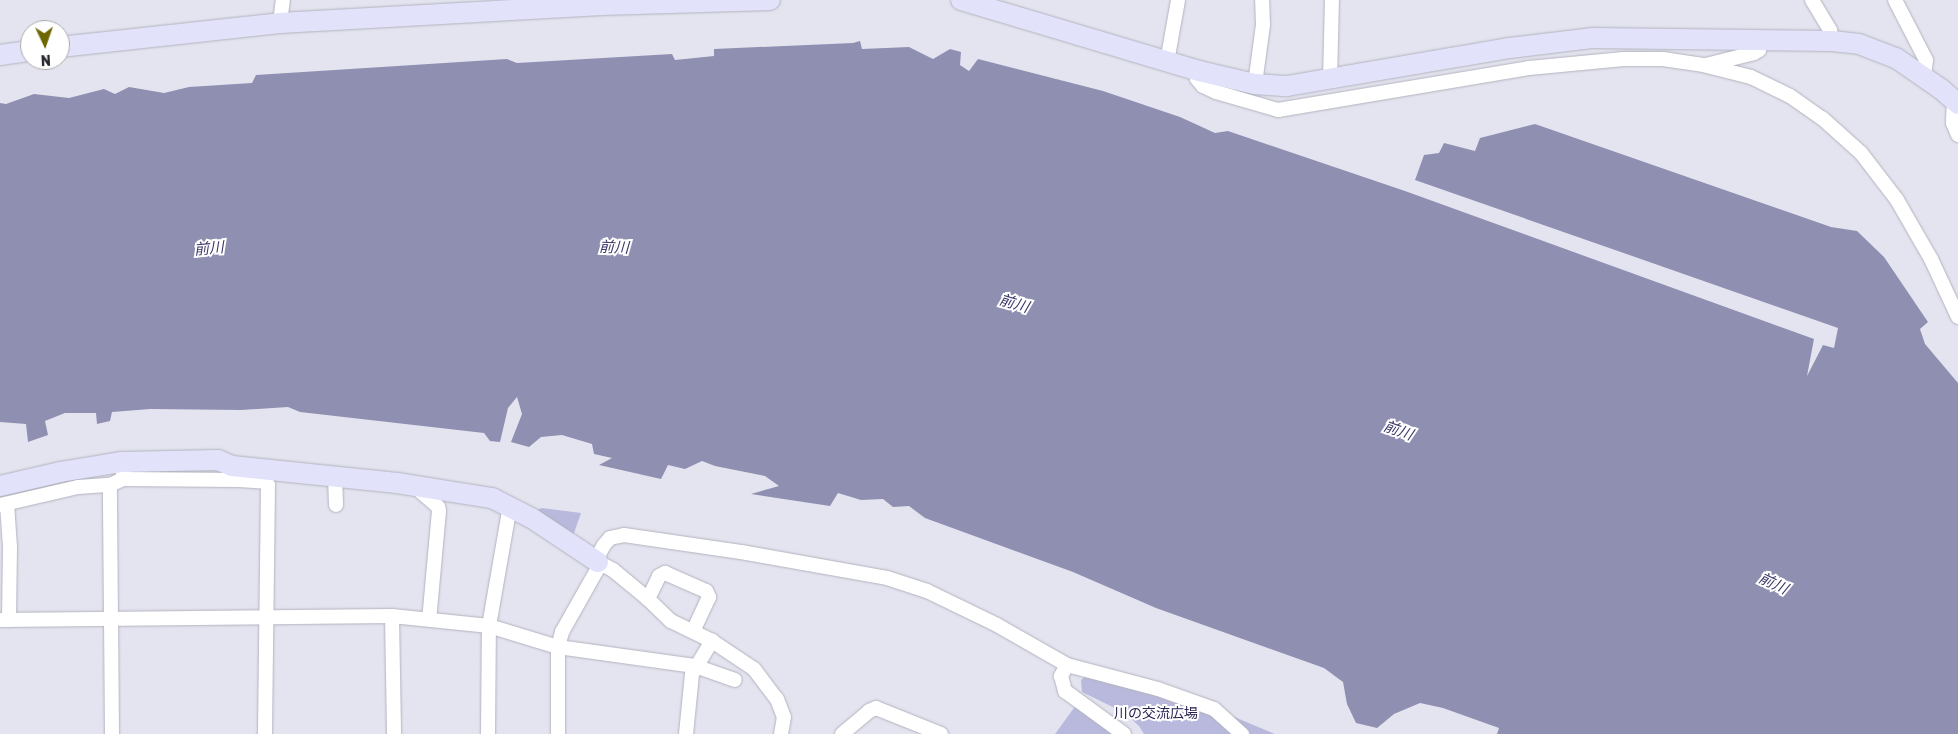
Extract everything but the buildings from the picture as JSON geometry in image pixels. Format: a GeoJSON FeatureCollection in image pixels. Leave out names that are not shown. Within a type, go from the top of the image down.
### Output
{"type":"FeatureCollection","features":[{"type":"Feature","properties":{"kind":"street"},"geometry":{"type":"LineString","coordinates":[[280,23],[284,0]]}},
{"type":"Feature","properties":{"kind":"street"},"geometry":{"type":"LineString","coordinates":[[70,46],[280,23],[602,5],[770,0]]}},
{"type":"Feature","properties":{"kind":"street"},"geometry":{"type":"LineString","coordinates":[[961,0],[1060,28],[1198,71],[1256,84],[1287,86],[1510,48],[1593,38],[1832,41],[1859,44],[1896,58],[1956,101],[1953,123],[1958,135]]}},
{"type":"Feature","properties":{"kind":"street"},"geometry":{"type":"LineString","coordinates":[[1167,62],[1178,0]]}},
{"type":"Feature","properties":{"kind":"street"},"geometry":{"type":"LineString","coordinates":[[1256,84],[1263,25],[1262,0]]}},
{"type":"Feature","properties":{"kind":"street"},"geometry":{"type":"LineString","coordinates":[[1330,80],[1332,0]]}},
{"type":"Feature","properties":{"kind":"street"},"geometry":{"type":"LineString","coordinates":[[1812,0],[1830,30],[1832,41]]}},
{"type":"Feature","properties":{"kind":"street"},"geometry":{"type":"LineString","coordinates":[[1895,0],[1926,60],[1924,77]]}},
{"type":"Feature","properties":{"kind":"street"},"geometry":{"type":"LineString","coordinates":[[1705,65],[1754,53],[1759,50],[1759,40]]}},
{"type":"Feature","properties":{"kind":"street"},"geometry":{"type":"LineString","coordinates":[[0,55],[20,52]]}},
{"type":"Feature","properties":{"kind":"street"},"geometry":{"type":"LineString","coordinates":[[1198,71],[1197,79],[1203,86],[1216,92],[1278,110],[1529,68],[1624,59],[1663,59],[1705,65],[1750,77],[1790,96],[1822,118],[1861,153],[1897,200],[1931,259],[1958,317]]}},
{"type":"Feature","properties":{"kind":"street"},"geometry":{"type":"LineString","coordinates":[[2,498],[28,479],[218,460],[232,466],[335,476],[492,498],[510,506],[613,570],[671,621],[712,641],[754,669],[777,700],[784,717],[782,734]]}},
{"type":"Feature","properties":{"kind":"street"},"geometry":{"type":"LineString","coordinates":[[112,734],[110,485],[123,470]]}},
{"type":"Feature","properties":{"kind":"street"},"geometry":{"type":"LineString","coordinates":[[123,470],[266,482],[268,485],[265,734]]}},
{"type":"Feature","properties":{"kind":"street"},"geometry":{"type":"LineString","coordinates":[[335,476],[336,505]]}},
{"type":"Feature","properties":{"kind":"street"},"geometry":{"type":"LineString","coordinates":[[28,479],[32,484],[78,487]]}},
{"type":"Feature","properties":{"kind":"street"},"geometry":{"type":"LineString","coordinates":[[2,498],[78,487],[110,485]]}},
{"type":"Feature","properties":{"kind":"street"},"geometry":{"type":"LineString","coordinates":[[422,487],[422,492],[438,507],[439,511],[429,620]]}},
{"type":"Feature","properties":{"kind":"street"},"geometry":{"type":"LineString","coordinates":[[2,498],[10,547],[5,620],[392,616],[488,626],[558,647],[695,666],[735,680]]}},
{"type":"Feature","properties":{"kind":"street"},"geometry":{"type":"LineString","coordinates":[[488,734],[488,626],[510,506]]}},
{"type":"Feature","properties":{"kind":"street"},"geometry":{"type":"LineString","coordinates":[[558,734],[558,647],[562,632],[597,570],[599,554],[610,538],[636,535],[887,578],[927,591],[988,620],[1067,665],[1158,689],[1214,709],[1242,734]]}},
{"type":"Feature","properties":{"kind":"street"},"geometry":{"type":"LineString","coordinates":[[648,599],[659,576],[664,574],[706,591],[709,597],[693,632]]}},
{"type":"Feature","properties":{"kind":"street"},"geometry":{"type":"LineString","coordinates":[[392,616],[394,734]]}},
{"type":"Feature","properties":{"kind":"street"},"geometry":{"type":"LineString","coordinates":[[686,734],[692,674],[695,666],[700,662],[712,641]]}},
{"type":"Feature","properties":{"kind":"street"},"geometry":{"type":"LineString","coordinates":[[1067,665],[1062,676],[1065,691],[1124,734]]}},
{"type":"Feature","properties":{"kind":"street"},"geometry":{"type":"LineString","coordinates":[[843,734],[869,711],[876,708],[941,734]]}},
{"type":"Feature","properties":{"kind":"green space"},"geometry":{"type":"Polygon","coordinates":[[[542,508],[581,513],[572,539],[531,512],[542,508]]]}},
{"type":"Feature","properties":{"kind":"green space","name":"川の交流広場"},"geometry":{"type":"Polygon","coordinates":[[[1087,675],[1232,716],[1275,734],[1144,734],[1139,726],[1125,713],[1082,692],[1081,680],[1087,675]]]}},
{"type":"Feature","properties":{"kind":"green space"},"geometry":{"type":"Polygon","coordinates":[[[1079,701],[1125,734],[1055,734],[1079,701]]]}},
{"type":"Feature","properties":{"kind":"water","name":"前川"},"geometry":{"type":"Polygon","coordinates":[[[860,41],[862,49],[909,47],[933,59],[950,49],[961,52],[960,65],[969,71],[978,59],[1103,91],[1180,117],[1215,133],[1228,131],[1405,191],[1814,339],[1807,376],[1823,345],[1834,348],[1838,328],[1415,180],[1424,155],[1439,153],[1444,143],[1475,151],[1480,138],[1535,124],[1831,227],[1857,231],[1884,257],[1928,322],[1920,329],[1925,344],[1958,383],[1958,734],[1497,734],[1499,728],[1443,708],[1420,703],[1394,714],[1377,728],[1356,723],[1347,704],[1343,682],[1324,668],[1156,608],[1073,572],[925,518],[909,506],[893,507],[883,499],[861,500],[838,493],[830,506],[751,494],[779,486],[765,476],[715,466],[702,461],[685,469],[668,465],[661,479],[599,465],[612,458],[594,454],[592,444],[562,435],[541,437],[529,447],[511,442],[522,414],[517,397],[508,408],[500,442],[490,441],[484,433],[300,412],[288,407],[241,410],[150,409],[112,412],[110,421],[97,424],[96,413],[65,413],[45,421],[48,435],[28,442],[26,424],[0,422],[0,103],[6,104],[34,94],[69,98],[104,89],[115,94],[129,87],[164,93],[189,87],[252,83],[256,75],[507,59],[517,63],[672,54],[675,60],[714,56],[714,49],[853,43],[860,41]]]}}]}
